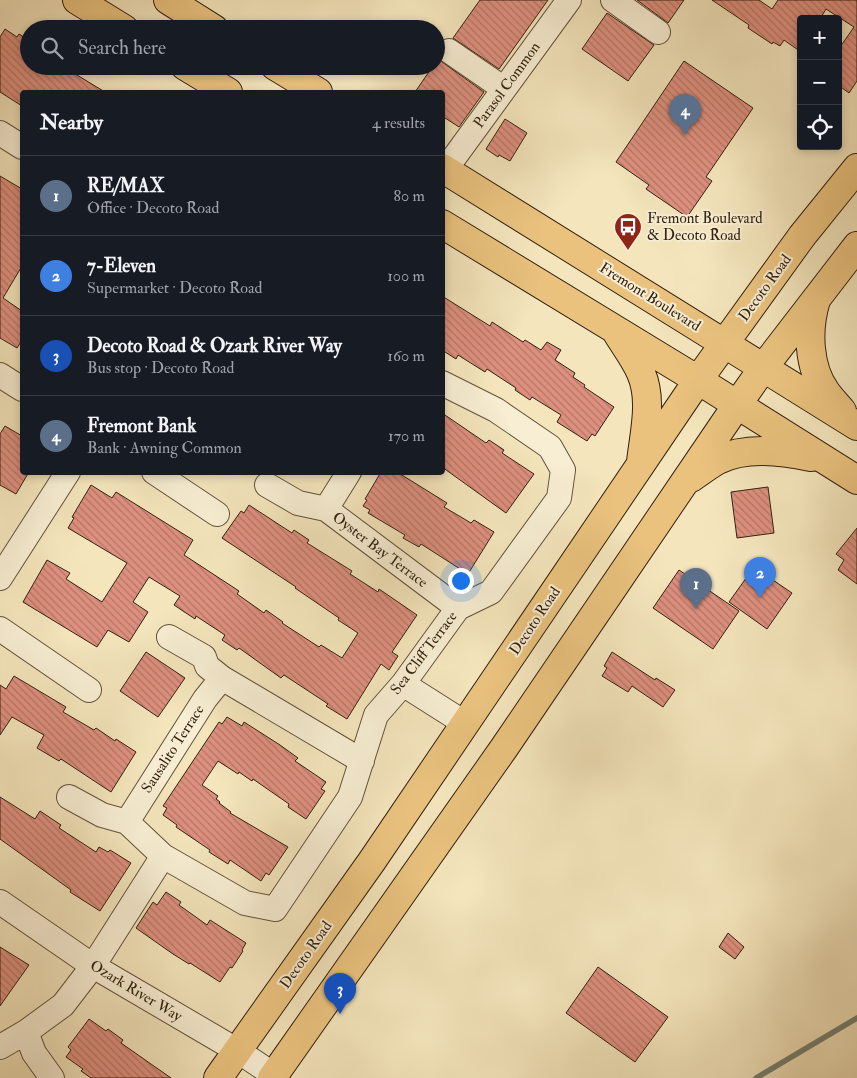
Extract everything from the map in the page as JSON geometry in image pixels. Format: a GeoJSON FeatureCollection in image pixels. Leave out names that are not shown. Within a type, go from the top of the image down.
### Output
{"type":"FeatureCollection","features":[{"type":"Feature","properties":{"kind":"main road"},"geometry":{"type":"LineString","coordinates":[[77,0],[109,20]]}},
{"type":"Feature","properties":{"kind":"main road"},"geometry":{"type":"LineString","coordinates":[[168,0],[200,20]]}},
{"type":"Feature","properties":{"kind":"main road"},"geometry":{"type":"LineString","coordinates":[[200,75],[225,90]]}},
{"type":"Feature","properties":{"kind":"main road"},"geometry":{"type":"LineString","coordinates":[[290,75],[315,90]]}},
{"type":"Feature","properties":{"kind":"main road","name":"Decoto Road"},"geometry":{"type":"LineString","coordinates":[[218,1078],[466,724],[698,380],[802,236],[857,168]]}},
{"type":"Feature","properties":{"kind":"main road","name":"Fremont Boulevard"},"geometry":{"type":"LineString","coordinates":[[445,170],[855,425]]}},
{"type":"Feature","properties":{"kind":"main road"},"geometry":{"type":"LineString","coordinates":[[445,226],[698,380],[857,480]]}},
{"type":"Feature","properties":{"kind":"main road"},"geometry":{"type":"LineString","coordinates":[[273,1077],[504,748],[763,368],[857,246]]}},
{"type":"Feature","properties":{"kind":"main road"},"geometry":{"type":"LineString","coordinates":[[816,298],[811,315],[810,332],[816,370],[825,391],[855,425]]}},
{"type":"Feature","properties":{"kind":"main road"},"geometry":{"type":"LineString","coordinates":[[615,329],[641,374],[645,387],[647,403],[641,465]]}},
{"type":"Feature","properties":{"kind":"main road"},"geometry":{"type":"LineString","coordinates":[[684,482],[719,460],[746,452],[782,451],[823,459]]}},
{"type":"Feature","properties":{"kind":"street","name":"Parasol Common"},"geometry":{"type":"LineString","coordinates":[[445,168],[569,0]]}},
{"type":"Feature","properties":{"kind":"street"},"geometry":{"type":"LineString","coordinates":[[614,0],[658,32]]}},
{"type":"Feature","properties":{"kind":"street"},"geometry":{"type":"LineString","coordinates":[[449,51],[504,89]]}},
{"type":"Feature","properties":{"kind":"street"},"geometry":{"type":"LineString","coordinates":[[0,133],[20,146]]}},
{"type":"Feature","properties":{"kind":"street"},"geometry":{"type":"LineString","coordinates":[[0,375],[20,388]]}},
{"type":"Feature","properties":{"kind":"street","name":"Sea Cliff Terrace"},"geometry":{"type":"LineString","coordinates":[[164,856],[245,904],[275,909],[350,797],[376,715],[403,684],[458,608],[491,592],[560,498],[563,470],[550,447],[496,410],[445,384]]}},
{"type":"Feature","properties":{"kind":"street"},"geometry":{"type":"LineString","coordinates":[[0,578],[66,475]]}},
{"type":"Feature","properties":{"kind":"street"},"geometry":{"type":"LineString","coordinates":[[158,475],[217,514]]}},
{"type":"Feature","properties":{"kind":"street","name":"Oyster Bay Terrace"},"geometry":{"type":"LineString","coordinates":[[326,509],[348,475]]}},
{"type":"Feature","properties":{"kind":"street","name":"Oyster Bay Terrace"},"geometry":{"type":"LineString","coordinates":[[267,485],[298,503],[326,509],[458,608]]}},
{"type":"Feature","properties":{"kind":"street"},"geometry":{"type":"LineString","coordinates":[[0,629],[89,690]]}},
{"type":"Feature","properties":{"kind":"street"},"geometry":{"type":"LineString","coordinates":[[169,637],[204,657],[207,666],[222,678],[362,761]]}},
{"type":"Feature","properties":{"kind":"street","name":"Sausalito Terrace"},"geometry":{"type":"LineString","coordinates":[[127,822],[206,699],[222,678]]}},
{"type":"Feature","properties":{"kind":"street"},"geometry":{"type":"LineString","coordinates":[[403,684],[466,724]]}},
{"type":"Feature","properties":{"kind":"street"},"geometry":{"type":"LineString","coordinates":[[0,1047],[26,1032],[63,1005],[93,966],[164,856],[127,822],[102,815],[69,797]]}},
{"type":"Feature","properties":{"kind":"street","name":"Ozark River Way"},"geometry":{"type":"LineString","coordinates":[[0,902],[93,966],[238,1051],[273,1077]]}},
{"type":"Feature","properties":{"kind":"street"},"geometry":{"type":"LineString","coordinates":[[26,1032],[34,1053],[52,1078]]}},
{"type":"Feature","properties":{"kind":"building"},"geometry":{"type":"Polygon","coordinates":[[[480,0],[548,0],[499,69],[453,38],[480,0]]]}},
{"type":"Feature","properties":{"kind":"building"},"geometry":{"type":"Polygon","coordinates":[[[637,0],[684,0],[668,23],[637,0]]]}},
{"type":"Feature","properties":{"kind":"building"},"geometry":{"type":"Polygon","coordinates":[[[712,0],[759,0],[772,9],[778,0],[857,0],[857,81],[849,93],[842,88],[842,44],[854,27],[842,19],[842,15],[835,15],[826,9],[822,15],[797,15],[797,49],[784,40],[780,46],[773,42],[772,44],[748,28],[749,25],[712,0]]]}},
{"type":"Feature","properties":{"kind":"building"},"geometry":{"type":"Polygon","coordinates":[[[607,13],[654,45],[628,81],[582,49],[607,13]]]}},
{"type":"Feature","properties":{"kind":"building"},"geometry":{"type":"Polygon","coordinates":[[[5,29],[17,37],[20,35],[20,75],[77,75],[102,90],[20,90],[20,105],[0,92],[0,37],[5,29]]]}},
{"type":"Feature","properties":{"kind":"building"},"geometry":{"type":"Polygon","coordinates":[[[684,61],[753,108],[706,177],[712,181],[687,217],[646,189],[649,185],[616,162],[684,61]]]}},
{"type":"Feature","properties":{"kind":"building"},"geometry":{"type":"Polygon","coordinates":[[[445,64],[484,92],[459,127],[445,118],[445,90],[416,90],[427,75],[445,75],[445,64]]]}},
{"type":"Feature","properties":{"kind":"building"},"geometry":{"type":"Polygon","coordinates":[[[505,119],[527,133],[510,161],[499,155],[498,157],[486,149],[505,119]]]}},
{"type":"Feature","properties":{"kind":"building"},"geometry":{"type":"Polygon","coordinates":[[[0,176],[20,188],[20,269],[3,298],[20,310],[20,343],[17,348],[0,338],[0,176]]]}},
{"type":"Feature","properties":{"kind":"building"},"geometry":{"type":"Polygon","coordinates":[[[445,298],[490,326],[492,322],[523,342],[525,340],[541,350],[547,342],[561,350],[555,360],[575,373],[573,377],[585,385],[584,387],[614,407],[595,436],[592,434],[587,441],[557,422],[561,415],[532,397],[530,400],[515,390],[516,388],[487,369],[485,372],[458,355],[456,359],[445,352],[445,298]]]}},
{"type":"Feature","properties":{"kind":"building"},"geometry":{"type":"Polygon","coordinates":[[[445,415],[486,443],[489,440],[504,450],[502,453],[534,474],[506,513],[445,469],[445,415]]]}},
{"type":"Feature","properties":{"kind":"building"},"geometry":{"type":"Polygon","coordinates":[[[5,426],[20,435],[20,475],[27,475],[16,494],[0,485],[0,434],[5,426]]]}},
{"type":"Feature","properties":{"kind":"building"},"geometry":{"type":"Polygon","coordinates":[[[379,475],[402,475],[447,503],[444,507],[471,523],[474,520],[494,532],[468,574],[421,544],[419,547],[403,538],[405,535],[368,513],[370,510],[363,506],[367,500],[365,499],[379,475]]]}},
{"type":"Feature","properties":{"kind":"building"},"geometry":{"type":"Polygon","coordinates":[[[91,485],[112,498],[116,492],[193,540],[184,555],[239,591],[237,594],[264,613],[266,610],[282,623],[319,647],[321,645],[342,658],[358,633],[296,587],[222,538],[241,511],[244,513],[249,505],[292,533],[294,530],[309,540],[307,543],[352,571],[350,574],[378,592],[379,589],[417,615],[392,652],[398,656],[389,670],[381,664],[347,719],[284,675],[281,678],[239,648],[237,650],[222,640],[225,635],[196,616],[195,619],[174,605],[180,596],[149,577],[133,602],[148,612],[129,642],[108,630],[97,647],[23,602],[47,560],[70,573],[66,579],[102,602],[127,563],[68,528],[74,518],[72,517],[91,485]]]}},
{"type":"Feature","properties":{"kind":"building"},"geometry":{"type":"Polygon","coordinates":[[[768,487],[774,533],[737,538],[731,492],[768,487]]]}},
{"type":"Feature","properties":{"kind":"building"},"geometry":{"type":"Polygon","coordinates":[[[857,528],[857,584],[838,570],[844,560],[836,554],[857,528]]]}},
{"type":"Feature","properties":{"kind":"building"},"geometry":{"type":"Polygon","coordinates":[[[754,567],[792,593],[767,629],[729,602],[754,567]]]}},
{"type":"Feature","properties":{"kind":"building"},"geometry":{"type":"Polygon","coordinates":[[[679,570],[739,611],[713,649],[653,608],[679,570]]]}},
{"type":"Feature","properties":{"kind":"building"},"geometry":{"type":"Polygon","coordinates":[[[146,652],[185,678],[158,717],[120,691],[146,652]]]}},
{"type":"Feature","properties":{"kind":"building"},"geometry":{"type":"Polygon","coordinates":[[[612,652],[655,680],[656,678],[675,690],[663,707],[632,686],[628,692],[602,676],[607,668],[604,666],[612,652]]]}},
{"type":"Feature","properties":{"kind":"building"},"geometry":{"type":"Polygon","coordinates":[[[14,676],[66,707],[63,712],[94,730],[96,728],[136,752],[111,792],[61,759],[59,761],[37,748],[44,735],[12,717],[0,735],[0,685],[6,689],[14,676]]]}},
{"type":"Feature","properties":{"kind":"building"},"geometry":{"type":"Polygon","coordinates":[[[227,717],[242,726],[244,722],[280,745],[298,758],[295,761],[326,782],[321,789],[325,791],[306,819],[288,807],[289,804],[253,779],[252,781],[239,772],[238,774],[218,761],[202,785],[218,796],[216,799],[230,813],[288,847],[269,875],[266,873],[261,881],[230,860],[228,864],[209,852],[210,850],[176,827],[177,825],[163,815],[167,808],[163,806],[219,722],[222,724],[227,717]]]}},
{"type":"Feature","properties":{"kind":"building"},"geometry":{"type":"Polygon","coordinates":[[[0,797],[35,819],[40,811],[61,825],[59,828],[96,852],[99,847],[108,852],[110,850],[131,863],[100,911],[70,892],[71,890],[0,839],[0,797]]]}},
{"type":"Feature","properties":{"kind":"building"},"geometry":{"type":"Polygon","coordinates":[[[166,892],[181,902],[179,905],[207,925],[210,920],[246,943],[232,968],[230,967],[220,982],[173,954],[136,928],[153,902],[157,905],[166,892]]]}},
{"type":"Feature","properties":{"kind":"building"},"geometry":{"type":"Polygon","coordinates":[[[728,933],[744,947],[735,959],[719,947],[728,933]]]}},
{"type":"Feature","properties":{"kind":"building"},"geometry":{"type":"Polygon","coordinates":[[[0,947],[29,965],[0,1006],[0,947]]]}},
{"type":"Feature","properties":{"kind":"building"},"geometry":{"type":"Polygon","coordinates":[[[598,967],[668,1017],[635,1062],[566,1013],[598,967]]]}},
{"type":"Feature","properties":{"kind":"building"},"geometry":{"type":"Polygon","coordinates":[[[89,1019],[106,1031],[108,1029],[123,1040],[121,1043],[171,1078],[91,1078],[81,1071],[83,1069],[66,1057],[71,1050],[68,1047],[89,1019]]]}},
{"type":"Feature","properties":{"kind":"waterway"},"geometry":{"type":"LineString","coordinates":[[756,1078],[857,1018]]}},
{"type":"Feature","properties":{"kind":"place","name":"Fremont Bank"},"geometry":{"type":"Point","coordinates":[685,135]}},
{"type":"Feature","properties":{"kind":"place","name":"Fremont Boulevard & Decoto Road"},"geometry":{"type":"Point","coordinates":[628,251]}},
{"type":"Feature","properties":{"kind":"place","name":"7-Eleven"},"geometry":{"type":"Point","coordinates":[760,598]}},
{"type":"Feature","properties":{"kind":"place","name":"RE/MAX"},"geometry":{"type":"Point","coordinates":[696,609]}},
{"type":"Feature","properties":{"kind":"place","name":"Decoto Road & Ozark River Way"},"geometry":{"type":"Point","coordinates":[340,1014]}}]}
